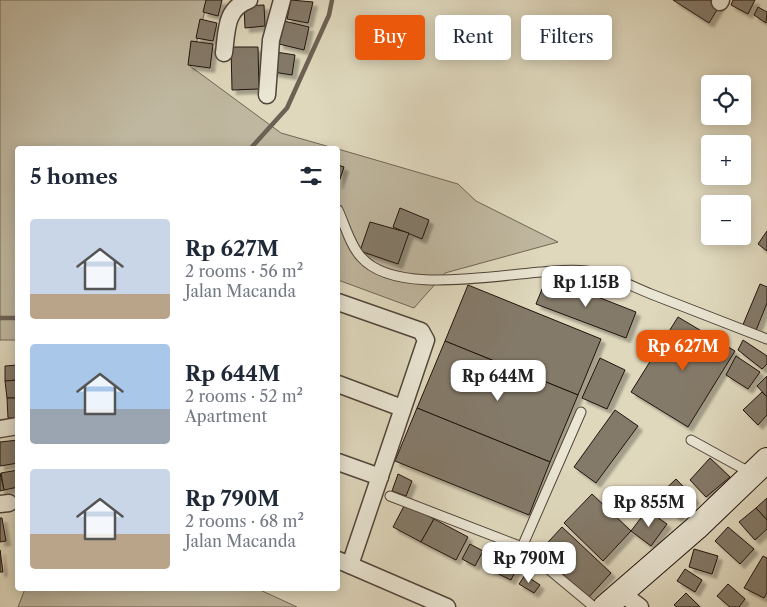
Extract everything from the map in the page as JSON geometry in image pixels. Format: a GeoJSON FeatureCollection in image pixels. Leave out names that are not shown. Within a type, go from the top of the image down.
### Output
{"type":"FeatureCollection","features":[{"type":"Feature","properties":{"kind":"street"},"geometry":{"type":"LineString","coordinates":[[224,52],[232,12],[238,4],[249,0]]}},
{"type":"Feature","properties":{"kind":"street"},"geometry":{"type":"LineString","coordinates":[[267,95],[271,40],[282,0]]}},
{"type":"Feature","properties":{"kind":"street"},"geometry":{"type":"LineString","coordinates":[[340,303],[422,332],[426,340],[380,477],[344,562],[447,607]]}},
{"type":"Feature","properties":{"kind":"street"},"geometry":{"type":"LineString","coordinates":[[340,385],[402,408]]}},
{"type":"Feature","properties":{"kind":"street"},"geometry":{"type":"LineString","coordinates":[[0,428],[15,426]]}},
{"type":"Feature","properties":{"kind":"street"},"geometry":{"type":"LineString","coordinates":[[340,463],[380,477]]}},
{"type":"Feature","properties":{"kind":"street"},"geometry":{"type":"LineString","coordinates":[[613,599],[696,528],[760,467]]}},
{"type":"Feature","properties":{"kind":"street"},"geometry":{"type":"LineString","coordinates":[[613,599],[640,607]]}},
{"type":"Feature","properties":{"kind":"lane"},"geometry":{"type":"LineString","coordinates":[[340,214],[360,256],[379,270],[422,280],[458,280],[536,271],[588,271],[767,339]]}},
{"type":"Feature","properties":{"kind":"lane"},"geometry":{"type":"LineString","coordinates":[[522,547],[581,412]]}},
{"type":"Feature","properties":{"kind":"lane"},"geometry":{"type":"LineString","coordinates":[[691,440],[760,467]]}},
{"type":"Feature","properties":{"kind":"lane"},"geometry":{"type":"LineString","coordinates":[[390,496],[522,547],[594,607]]}},
{"type":"Feature","properties":{"kind":"shaded area"},"geometry":{"type":"Polygon","coordinates":[[[0,0],[208,0],[190,66],[281,133],[326,146],[15,146],[15,340],[0,340],[0,0]]]}},
{"type":"Feature","properties":{"kind":"shaded area"},"geometry":{"type":"Polygon","coordinates":[[[340,150],[458,184],[476,201],[558,242],[445,273],[414,308],[340,281],[340,150]]]}},
{"type":"Feature","properties":{"kind":"shaded area"},"geometry":{"type":"Polygon","coordinates":[[[24,591],[262,591],[297,607],[18,607],[24,591]]]}},
{"type":"Feature","properties":{"kind":"building"},"geometry":{"type":"Polygon","coordinates":[[[206,0],[222,0],[218,16],[203,12],[206,0]]]}},
{"type":"Feature","properties":{"kind":"building"},"geometry":{"type":"Polygon","coordinates":[[[291,0],[313,2],[308,23],[287,19],[291,0]]]}},
{"type":"Feature","properties":{"kind":"building"},"geometry":{"type":"Polygon","coordinates":[[[673,0],[713,0],[720,5],[709,23],[673,0]]]}},
{"type":"Feature","properties":{"kind":"building"},"geometry":{"type":"Polygon","coordinates":[[[733,0],[755,0],[748,14],[731,5],[733,0]]]}},
{"type":"Feature","properties":{"kind":"building"},"geometry":{"type":"Polygon","coordinates":[[[264,5],[265,26],[245,28],[244,6],[264,5]]]}},
{"type":"Feature","properties":{"kind":"building"},"geometry":{"type":"Polygon","coordinates":[[[758,7],[767,12],[766,23],[754,15],[758,7]]]}},
{"type":"Feature","properties":{"kind":"building"},"geometry":{"type":"Polygon","coordinates":[[[200,19],[217,23],[213,41],[196,38],[200,19]]]}},
{"type":"Feature","properties":{"kind":"building"},"geometry":{"type":"Polygon","coordinates":[[[284,21],[309,27],[304,50],[279,44],[284,21]]]}},
{"type":"Feature","properties":{"kind":"building"},"geometry":{"type":"Polygon","coordinates":[[[191,41],[213,44],[210,68],[188,65],[191,41]]]}},
{"type":"Feature","properties":{"kind":"building"},"geometry":{"type":"Polygon","coordinates":[[[231,47],[258,47],[259,89],[232,90],[231,47]]]}},
{"type":"Feature","properties":{"kind":"building"},"geometry":{"type":"Polygon","coordinates":[[[276,52],[295,55],[292,75],[273,72],[276,52]]]}},
{"type":"Feature","properties":{"kind":"building"},"geometry":{"type":"Polygon","coordinates":[[[340,166],[344,167],[340,179],[340,166]]]}},
{"type":"Feature","properties":{"kind":"building"},"geometry":{"type":"Polygon","coordinates":[[[400,208],[429,220],[422,239],[393,227],[400,208]]]}},
{"type":"Feature","properties":{"kind":"building"},"geometry":{"type":"Polygon","coordinates":[[[370,222],[409,233],[398,264],[360,251],[370,222]]]}},
{"type":"Feature","properties":{"kind":"building"},"geometry":{"type":"Polygon","coordinates":[[[767,231],[767,251],[758,244],[767,231]]]}},
{"type":"Feature","properties":{"kind":"building"},"geometry":{"type":"Polygon","coordinates":[[[547,277],[636,312],[626,338],[536,304],[547,277]]]}},
{"type":"Feature","properties":{"kind":"building"},"geometry":{"type":"Polygon","coordinates":[[[760,284],[767,287],[767,303],[755,333],[742,327],[760,284]]]}},
{"type":"Feature","properties":{"kind":"building"},"geometry":{"type":"Polygon","coordinates":[[[468,285],[601,339],[578,395],[445,341],[468,285]]]}},
{"type":"Feature","properties":{"kind":"building"},"geometry":{"type":"Polygon","coordinates":[[[678,317],[735,351],[688,427],[631,392],[678,317]]]}},
{"type":"Feature","properties":{"kind":"building"},"geometry":{"type":"Polygon","coordinates":[[[743,340],[767,356],[767,364],[762,369],[738,350],[743,340]]]}},
{"type":"Feature","properties":{"kind":"building"},"geometry":{"type":"Polygon","coordinates":[[[445,341],[578,395],[550,462],[417,408],[445,341]]]}},
{"type":"Feature","properties":{"kind":"building"},"geometry":{"type":"Polygon","coordinates":[[[736,356],[760,372],[748,389],[726,375],[736,356]]]}},
{"type":"Feature","properties":{"kind":"building"},"geometry":{"type":"Polygon","coordinates":[[[600,358],[625,370],[607,409],[582,398],[600,358]]]}},
{"type":"Feature","properties":{"kind":"building"},"geometry":{"type":"Polygon","coordinates":[[[15,365],[15,380],[5,381],[5,366],[15,365]]]}},
{"type":"Feature","properties":{"kind":"building"},"geometry":{"type":"Polygon","coordinates":[[[767,376],[767,397],[757,386],[767,376]]]}},
{"type":"Feature","properties":{"kind":"building"},"geometry":{"type":"Polygon","coordinates":[[[15,380],[15,398],[7,398],[5,381],[15,380]]]}},
{"type":"Feature","properties":{"kind":"building"},"geometry":{"type":"Polygon","coordinates":[[[762,392],[767,397],[767,415],[758,425],[743,410],[762,392]]]}},
{"type":"Feature","properties":{"kind":"building"},"geometry":{"type":"Polygon","coordinates":[[[7,398],[15,398],[15,418],[8,418],[7,398]]]}},
{"type":"Feature","properties":{"kind":"building"},"geometry":{"type":"Polygon","coordinates":[[[417,408],[550,462],[529,515],[395,461],[417,408]]]}},
{"type":"Feature","properties":{"kind":"building"},"geometry":{"type":"Polygon","coordinates":[[[615,410],[638,426],[596,483],[574,467],[615,410]]]}},
{"type":"Feature","properties":{"kind":"building"},"geometry":{"type":"Polygon","coordinates":[[[15,440],[15,464],[0,466],[0,442],[15,440]]]}},
{"type":"Feature","properties":{"kind":"building"},"geometry":{"type":"Polygon","coordinates":[[[710,458],[730,477],[706,497],[690,480],[710,458]]]}},
{"type":"Feature","properties":{"kind":"building"},"geometry":{"type":"Polygon","coordinates":[[[15,471],[15,488],[4,490],[1,473],[15,471]]]}},
{"type":"Feature","properties":{"kind":"building"},"geometry":{"type":"Polygon","coordinates":[[[0,473],[4,490],[0,491],[0,473]]]}},
{"type":"Feature","properties":{"kind":"building"},"geometry":{"type":"Polygon","coordinates":[[[398,474],[412,481],[406,496],[392,491],[398,474]]]}},
{"type":"Feature","properties":{"kind":"building"},"geometry":{"type":"Polygon","coordinates":[[[676,479],[695,499],[677,517],[657,497],[676,479]]]}},
{"type":"Feature","properties":{"kind":"building"},"geometry":{"type":"Polygon","coordinates":[[[592,494],[631,531],[603,561],[564,523],[592,494]]]}},
{"type":"Feature","properties":{"kind":"building"},"geometry":{"type":"Polygon","coordinates":[[[767,498],[767,520],[756,508],[767,498]]]}},
{"type":"Feature","properties":{"kind":"building"},"geometry":{"type":"Polygon","coordinates":[[[405,504],[434,519],[421,542],[393,527],[405,504]]]}},
{"type":"Feature","properties":{"kind":"building"},"geometry":{"type":"Polygon","coordinates":[[[756,508],[767,520],[767,529],[755,540],[739,522],[756,508]]]}},
{"type":"Feature","properties":{"kind":"building"},"geometry":{"type":"Polygon","coordinates":[[[647,510],[667,524],[651,546],[631,531],[647,510]]]}},
{"type":"Feature","properties":{"kind":"building"},"geometry":{"type":"Polygon","coordinates":[[[0,518],[2,518],[6,541],[0,542],[0,518]]]}},
{"type":"Feature","properties":{"kind":"building"},"geometry":{"type":"Polygon","coordinates":[[[434,519],[468,537],[456,560],[421,542],[434,519]]]}},
{"type":"Feature","properties":{"kind":"building"},"geometry":{"type":"Polygon","coordinates":[[[562,527],[611,573],[588,598],[539,552],[562,527]]]}},
{"type":"Feature","properties":{"kind":"building"},"geometry":{"type":"Polygon","coordinates":[[[728,527],[754,549],[740,564],[715,541],[728,527]]]}},
{"type":"Feature","properties":{"kind":"building"},"geometry":{"type":"Polygon","coordinates":[[[470,544],[483,551],[475,566],[462,559],[470,544]]]}},
{"type":"Feature","properties":{"kind":"building"},"geometry":{"type":"Polygon","coordinates":[[[694,549],[718,556],[712,574],[689,567],[694,549]]]}},
{"type":"Feature","properties":{"kind":"building"},"geometry":{"type":"Polygon","coordinates":[[[0,550],[3,572],[0,572],[0,550]]]}},
{"type":"Feature","properties":{"kind":"building"},"geometry":{"type":"Polygon","coordinates":[[[492,552],[519,564],[511,580],[484,567],[492,552]]]}},
{"type":"Feature","properties":{"kind":"building"},"geometry":{"type":"Polygon","coordinates":[[[763,556],[767,558],[767,593],[764,598],[744,588],[763,556]]]}},
{"type":"Feature","properties":{"kind":"building"},"geometry":{"type":"Polygon","coordinates":[[[685,569],[702,580],[695,592],[677,581],[685,569]]]}},
{"type":"Feature","properties":{"kind":"building"},"geometry":{"type":"Polygon","coordinates":[[[525,575],[540,585],[534,593],[519,584],[525,575]]]}},
{"type":"Feature","properties":{"kind":"building"},"geometry":{"type":"Polygon","coordinates":[[[728,584],[745,599],[739,607],[730,607],[717,596],[728,584]]]}},
{"type":"Feature","properties":{"kind":"building"},"geometry":{"type":"Polygon","coordinates":[[[686,593],[700,607],[677,607],[674,605],[686,593]]]}},
{"type":"Feature","properties":{"kind":"waterway"},"geometry":{"type":"LineString","coordinates":[[253,146],[287,108],[329,15],[332,0]]}},
{"type":"Feature","properties":{"kind":"waterway"},"geometry":{"type":"LineString","coordinates":[[0,318],[15,318]]}}]}
